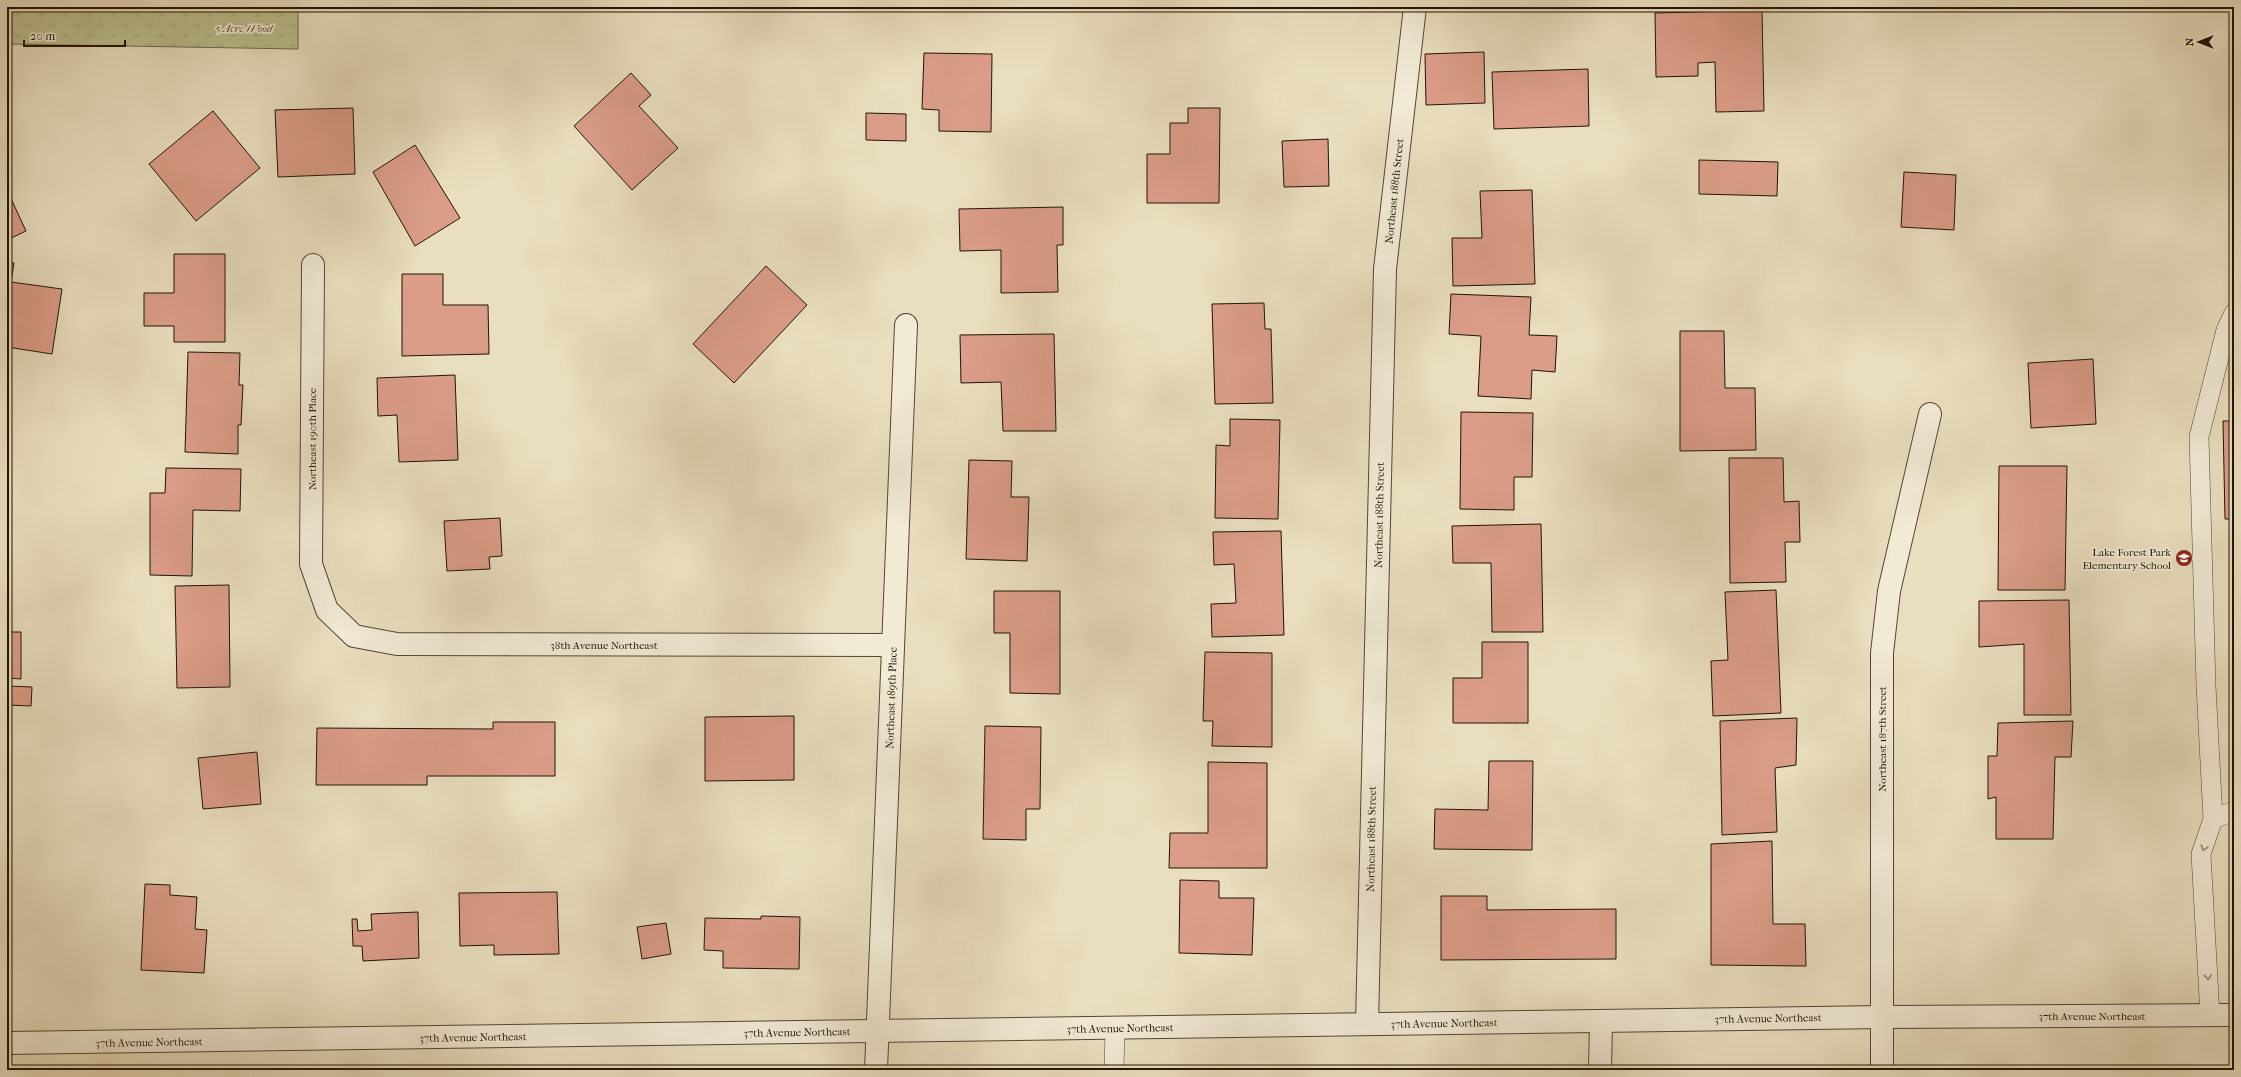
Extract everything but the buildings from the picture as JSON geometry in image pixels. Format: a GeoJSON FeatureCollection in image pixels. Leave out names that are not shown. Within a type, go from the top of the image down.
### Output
{"type":"FeatureCollection","features":[{"type":"Feature","properties":{"kind":"street","name":"Northeast 188th Street"},"geometry":{"type":"LineString","coordinates":[[1367,1024],[1385,269],[1415,7]]}},
{"type":"Feature","properties":{"kind":"street","name":"Northeast 190th Place"},"geometry":{"type":"LineString","coordinates":[[313,265],[311,564],[327,610]]}},
{"type":"Feature","properties":{"kind":"street","name":"Northeast 189th Place"},"geometry":{"type":"LineString","coordinates":[[876,1070],[906,325]]}},
{"type":"Feature","properties":{"kind":"street","name":"Northeast 187th Street"},"geometry":{"type":"LineString","coordinates":[[1882,1070],[1882,653],[1890,591],[1930,414]]}},
{"type":"Feature","properties":{"kind":"street","name":"38th Avenue Northeast"},"geometry":{"type":"LineString","coordinates":[[327,610],[354,636],[397,644],[893,646]]}},
{"type":"Feature","properties":{"kind":"street","name":"37th Avenue Northeast"},"geometry":{"type":"LineString","coordinates":[[7,1044],[1882,1017],[2234,1016]]}},
{"type":"Feature","properties":{"kind":"street"},"geometry":{"type":"LineString","coordinates":[[1600,1070],[1601,1021]]}},
{"type":"Feature","properties":{"kind":"lane"},"geometry":{"type":"LineString","coordinates":[[2210,1016],[2201,854],[2213,818],[2206,686],[2199,437],[2226,330],[2234,314]]}},
{"type":"Feature","properties":{"kind":"lane"},"geometry":{"type":"LineString","coordinates":[[2213,818],[2234,811]]}},
{"type":"Feature","properties":{"kind":"lane"},"geometry":{"type":"LineString","coordinates":[[1114,1070],[1115,1028]]}},
{"type":"Feature","properties":{"kind":"green space","name":"5 Acre Wood"},"geometry":{"type":"Polygon","coordinates":[[[7,7],[298,7],[298,49],[7,44],[7,7]]]}},
{"type":"Feature","properties":{"kind":"place","name":"Lake Forest Park Elementary School"},"geometry":{"type":"Point","coordinates":[2184,558]}}]}
